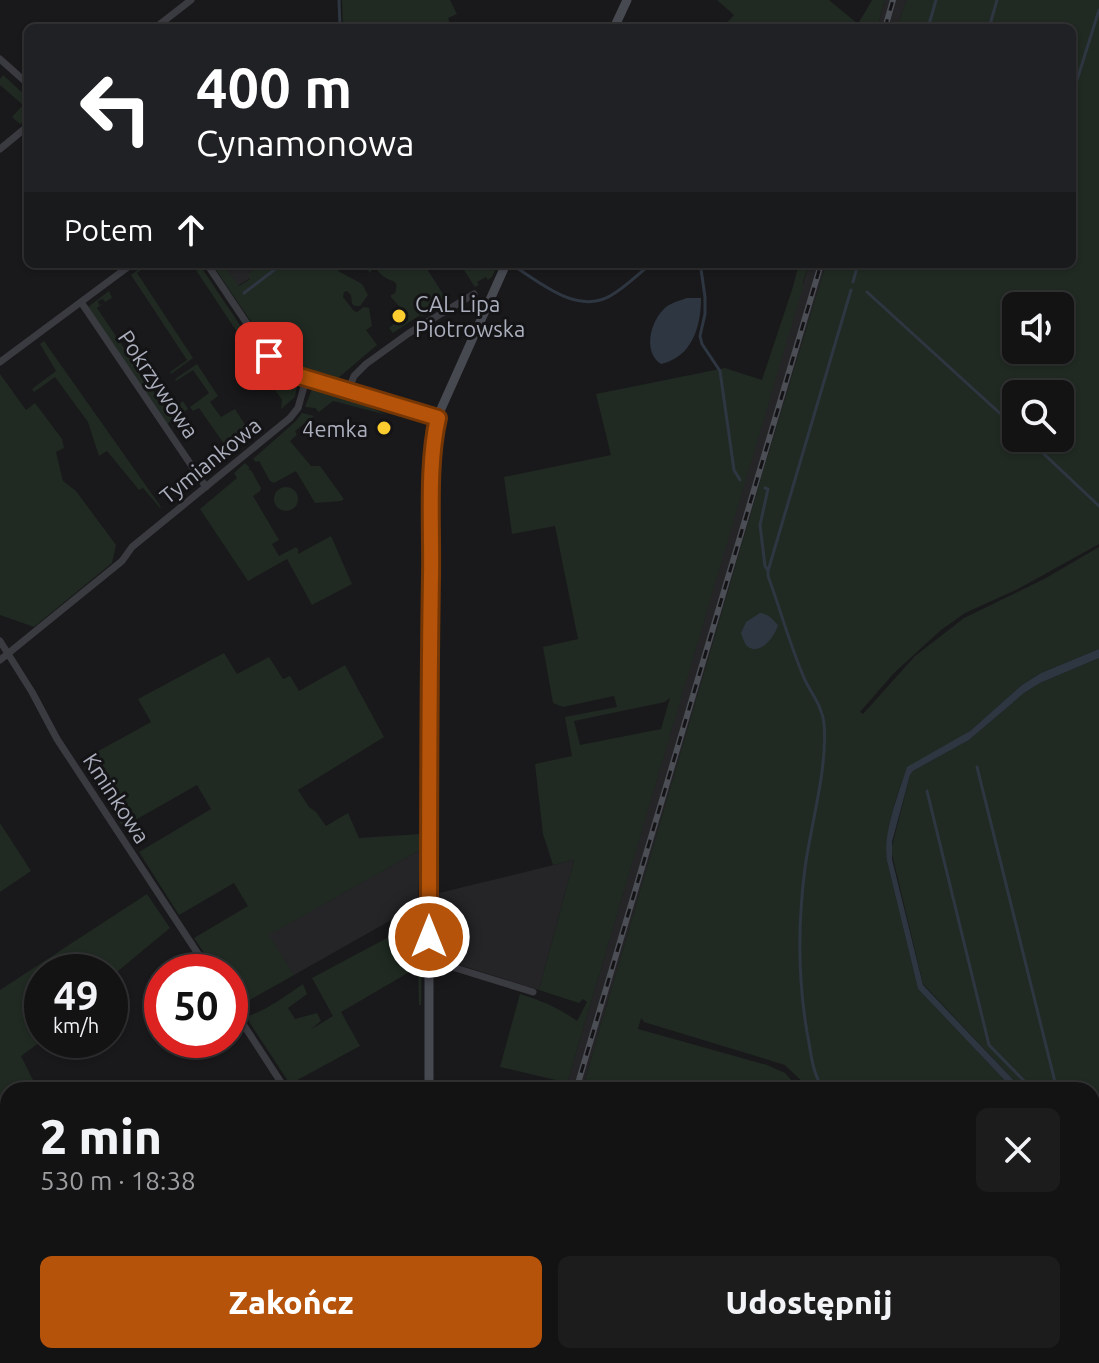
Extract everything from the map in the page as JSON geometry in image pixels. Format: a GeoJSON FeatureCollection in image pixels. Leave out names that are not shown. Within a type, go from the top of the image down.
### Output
{"type":"FeatureCollection","features":[{"type":"Feature","properties":{"kind":"main road"},"geometry":{"type":"LineString","coordinates":[[616,24],[627,0]]}},
{"type":"Feature","properties":{"kind":"main road"},"geometry":{"type":"LineString","coordinates":[[429,1082],[434,449],[438,418],[504,268]]}},
{"type":"Feature","properties":{"kind":"street"},"geometry":{"type":"LineString","coordinates":[[160,24],[191,0]]}},
{"type":"Feature","properties":{"kind":"street"},"geometry":{"type":"LineString","coordinates":[[0,59],[24,80]]}},
{"type":"Feature","properties":{"kind":"street"},"geometry":{"type":"LineString","coordinates":[[0,149],[24,129]]}},
{"type":"Feature","properties":{"kind":"street"},"geometry":{"type":"LineString","coordinates":[[0,362],[127,268]]}},
{"type":"Feature","properties":{"kind":"street"},"geometry":{"type":"LineString","coordinates":[[210,268],[272,360],[283,369],[306,379],[438,418]]}},
{"type":"Feature","properties":{"kind":"street"},"geometry":{"type":"LineString","coordinates":[[348,391],[353,377],[366,364],[409,333],[474,294]]}},
{"type":"Feature","properties":{"kind":"street","name":"Pokrzywowa"},"geometry":{"type":"LineString","coordinates":[[81,302],[206,487]]}},
{"type":"Feature","properties":{"kind":"street","name":"Tymiankowa"},"geometry":{"type":"LineString","coordinates":[[0,660],[290,418],[298,408],[306,379]]}},
{"type":"Feature","properties":{"kind":"street","name":"Kminkowa"},"geometry":{"type":"LineString","coordinates":[[0,641],[57,739],[198,954]]}},
{"type":"Feature","properties":{"kind":"street"},"geometry":{"type":"LineString","coordinates":[[428,962],[533,992]]}},
{"type":"Feature","properties":{"kind":"street"},"geometry":{"type":"LineString","coordinates":[[248,1032],[281,1082]]}},
{"type":"Feature","properties":{"kind":"shaded area"},"geometry":{"type":"Polygon","coordinates":[[[342,0],[450,0],[457,14],[448,18],[450,24],[343,24],[342,0]]]}},
{"type":"Feature","properties":{"kind":"shaded area"},"geometry":{"type":"Polygon","coordinates":[[[717,0],[829,0],[858,24],[726,24],[734,15],[717,0]]]}},
{"type":"Feature","properties":{"kind":"shaded area"},"geometry":{"type":"Polygon","coordinates":[[[872,0],[885,0],[878,24],[858,24],[872,0]]]}},
{"type":"Feature","properties":{"kind":"shaded area"},"geometry":{"type":"Polygon","coordinates":[[[885,0],[906,0],[898,24],[878,24],[885,0]]]}},
{"type":"Feature","properties":{"kind":"shaded area"},"geometry":{"type":"Polygon","coordinates":[[[906,0],[1099,0],[1099,544],[1018,589],[965,613],[941,630],[894,673],[860,712],[863,714],[915,656],[964,618],[1046,578],[1099,547],[1099,649],[1041,673],[1022,685],[970,731],[907,770],[889,828],[887,861],[918,989],[1006,1082],[803,1082],[785,1065],[644,1022],[641,1018],[638,1029],[767,1065],[785,1073],[793,1082],[584,1082],[825,268],[1076,268],[1076,24],[898,24],[906,0]]]}},
{"type":"Feature","properties":{"kind":"shaded area"},"geometry":{"type":"Polygon","coordinates":[[[3,75],[24,94],[24,121],[20,124],[12,117],[23,105],[0,85],[3,75]]]}},
{"type":"Feature","properties":{"kind":"shaded area"},"geometry":{"type":"Polygon","coordinates":[[[144,268],[137,273],[193,358],[171,374],[187,360],[131,275],[144,268]]]}},
{"type":"Feature","properties":{"kind":"shaded area"},"geometry":{"type":"Polygon","coordinates":[[[195,268],[202,268],[266,364],[280,377],[297,385],[295,397],[281,409],[282,400],[195,268]]]}},
{"type":"Feature","properties":{"kind":"shaded area"},"geometry":{"type":"Polygon","coordinates":[[[215,268],[226,268],[239,286],[250,279],[248,275],[252,268],[336,268],[362,284],[368,295],[360,306],[352,304],[347,291],[343,297],[354,311],[369,308],[372,326],[366,330],[377,345],[337,379],[319,375],[318,378],[298,371],[271,351],[215,268]]]}},
{"type":"Feature","properties":{"kind":"shaded area"},"geometry":{"type":"Polygon","coordinates":[[[226,268],[265,268],[238,286],[226,268]]]}},
{"type":"Feature","properties":{"kind":"shaded area"},"geometry":{"type":"Polygon","coordinates":[[[366,268],[427,268],[448,302],[420,315],[393,333],[389,328],[406,314],[391,297],[395,293],[396,283],[376,269],[370,273],[366,268]]]}},
{"type":"Feature","properties":{"kind":"shaded area"},"geometry":{"type":"Polygon","coordinates":[[[463,268],[496,268],[492,277],[477,282],[479,285],[475,287],[463,268]]]}},
{"type":"Feature","properties":{"kind":"shaded area"},"geometry":{"type":"Polygon","coordinates":[[[798,268],[808,268],[567,1082],[500,1067],[520,994],[550,1005],[577,1021],[587,1002],[583,999],[579,1003],[539,990],[574,860],[553,865],[543,834],[535,764],[572,756],[565,717],[617,707],[614,696],[563,707],[553,703],[543,647],[578,639],[555,526],[512,534],[504,477],[611,455],[596,394],[725,368],[762,380],[798,268]],[[670,698],[665,702],[574,721],[580,745],[661,729],[670,698]]]}},
{"type":"Feature","properties":{"kind":"shaded area"},"geometry":{"type":"Polygon","coordinates":[[[808,268],[825,268],[584,1082],[567,1082],[808,268]]]}},
{"type":"Feature","properties":{"kind":"shaded area"},"geometry":{"type":"Polygon","coordinates":[[[109,291],[112,298],[105,302],[103,299],[98,301],[99,305],[102,304],[97,308],[170,416],[178,412],[175,408],[183,401],[188,409],[167,424],[88,307],[109,291]]]}},
{"type":"Feature","properties":{"kind":"shaded area"},"geometry":{"type":"Polygon","coordinates":[[[687,298],[701,298],[697,330],[680,355],[661,364],[655,359],[650,346],[655,322],[665,308],[687,298]]]}},
{"type":"Feature","properties":{"kind":"shaded area"},"geometry":{"type":"Polygon","coordinates":[[[44,341],[160,508],[143,488],[139,490],[107,451],[99,456],[88,422],[55,377],[34,392],[32,389],[56,371],[40,344],[44,341]]]}},
{"type":"Feature","properties":{"kind":"shaded area"},"geometry":{"type":"Polygon","coordinates":[[[197,364],[218,396],[210,402],[221,417],[235,409],[251,434],[222,457],[218,450],[224,445],[222,441],[199,408],[193,411],[190,407],[209,393],[193,370],[175,379],[197,364]]]}},
{"type":"Feature","properties":{"kind":"shaded area"},"geometry":{"type":"Polygon","coordinates":[[[0,374],[26,410],[35,403],[62,439],[64,448],[56,452],[63,481],[76,491],[116,545],[112,563],[34,627],[0,615],[0,374]]]}},
{"type":"Feature","properties":{"kind":"shaded area"},"geometry":{"type":"Polygon","coordinates":[[[312,389],[352,399],[387,415],[333,401],[319,412],[315,408],[305,407],[312,389]]]}},
{"type":"Feature","properties":{"kind":"shaded area"},"geometry":{"type":"Polygon","coordinates":[[[302,413],[314,416],[295,431],[297,435],[290,441],[311,466],[320,466],[344,499],[341,501],[315,503],[296,471],[274,483],[259,461],[253,459],[302,413]]]}},
{"type":"Feature","properties":{"kind":"shaded area"},"geometry":{"type":"Polygon","coordinates":[[[245,463],[261,488],[253,496],[279,540],[272,544],[279,556],[296,547],[298,554],[331,536],[352,584],[312,605],[287,559],[248,581],[200,509],[237,478],[234,473],[245,463]]]}},
{"type":"Feature","properties":{"kind":"shaded area"},"geometry":{"type":"Polygon","coordinates":[[[281,487],[291,487],[298,494],[298,504],[291,511],[281,511],[274,504],[274,494],[281,487]]]}},
{"type":"Feature","properties":{"kind":"shaded area"},"geometry":{"type":"Polygon","coordinates":[[[760,613],[778,625],[766,644],[752,649],[746,645],[741,633],[746,622],[760,613]]]}},
{"type":"Feature","properties":{"kind":"shaded area"},"geometry":{"type":"Polygon","coordinates":[[[1099,649],[1099,658],[1040,683],[969,740],[913,771],[892,842],[892,859],[923,985],[1015,1082],[1006,1082],[918,989],[887,861],[887,839],[907,767],[970,731],[1022,685],[1041,673],[1099,649]]]}},
{"type":"Feature","properties":{"kind":"shaded area"},"geometry":{"type":"Polygon","coordinates":[[[224,653],[237,674],[269,657],[283,679],[290,676],[299,691],[345,665],[384,737],[298,790],[326,826],[348,813],[359,838],[421,834],[420,850],[269,935],[294,975],[248,1001],[248,954],[205,954],[194,938],[248,906],[234,883],[179,915],[139,852],[211,809],[197,785],[123,827],[85,769],[82,760],[151,722],[138,699],[224,653]]]}},
{"type":"Feature","properties":{"kind":"shaded area"},"geometry":{"type":"Polygon","coordinates":[[[1099,658],[1099,1082],[1015,1082],[923,984],[891,850],[913,771],[969,740],[1040,683],[1099,658]]]}},
{"type":"Feature","properties":{"kind":"shaded area"},"geometry":{"type":"Polygon","coordinates":[[[0,823],[31,871],[0,892],[0,823]]]}},
{"type":"Feature","properties":{"kind":"shaded area"},"geometry":{"type":"Polygon","coordinates":[[[420,850],[418,905],[406,908],[407,911],[294,975],[268,935],[420,850]]]}},
{"type":"Feature","properties":{"kind":"shaded area"},"geometry":{"type":"Polygon","coordinates":[[[574,860],[539,990],[447,961],[440,953],[439,893],[574,860]]]}},
{"type":"Feature","properties":{"kind":"shaded area"},"geometry":{"type":"Polygon","coordinates":[[[147,894],[170,928],[128,963],[128,954],[55,954],[147,894]]]}},
{"type":"Feature","properties":{"kind":"shaded area"},"geometry":{"type":"Polygon","coordinates":[[[422,920],[419,941],[419,946],[422,946],[421,1005],[418,967],[341,1012],[360,1046],[289,1082],[248,1016],[303,984],[307,994],[288,1008],[295,1019],[317,1013],[321,1021],[310,1030],[333,1016],[312,978],[422,920]]]}},
{"type":"Feature","properties":{"kind":"shaded area"},"geometry":{"type":"Polygon","coordinates":[[[24,974],[24,1054],[21,1056],[34,1082],[0,1082],[0,990],[24,974]]]}},
{"type":"Feature","properties":{"kind":"waterway"},"geometry":{"type":"LineString","coordinates":[[339,0],[340,24]]}},
{"type":"Feature","properties":{"kind":"waterway"},"geometry":{"type":"LineString","coordinates":[[929,24],[936,0]]}},
{"type":"Feature","properties":{"kind":"waterway"},"geometry":{"type":"LineString","coordinates":[[990,24],[997,0]]}},
{"type":"Feature","properties":{"kind":"waterway"},"geometry":{"type":"LineString","coordinates":[[1076,83],[1099,10]]}},
{"type":"Feature","properties":{"kind":"waterway"},"geometry":{"type":"LineString","coordinates":[[244,293],[277,268]]}},
{"type":"Feature","properties":{"kind":"waterway"},"geometry":{"type":"LineString","coordinates":[[517,268],[561,295],[586,302],[610,296],[646,268]]}},
{"type":"Feature","properties":{"kind":"waterway"},"geometry":{"type":"LineString","coordinates":[[700,268],[705,297],[700,336],[720,371],[734,470],[740,480]]}},
{"type":"Feature","properties":{"kind":"waterway"},"geometry":{"type":"LineString","coordinates":[[853,282],[857,268]]}},
{"type":"Feature","properties":{"kind":"waterway"},"geometry":{"type":"LineString","coordinates":[[819,1082],[807,1032],[800,930],[808,851],[821,777],[824,723],[795,654],[768,571],[851,290]]}},
{"type":"Feature","properties":{"kind":"waterway"},"geometry":{"type":"LineString","coordinates":[[867,292],[1002,415]]}},
{"type":"Feature","properties":{"kind":"waterway"},"geometry":{"type":"LineString","coordinates":[[1042,452],[1099,506]]}},
{"type":"Feature","properties":{"kind":"waterway"},"geometry":{"type":"LineString","coordinates":[[765,488],[768,489],[760,525],[768,571]]}},
{"type":"Feature","properties":{"kind":"waterway"},"geometry":{"type":"LineString","coordinates":[[977,767],[1055,1082]]}},
{"type":"Feature","properties":{"kind":"waterway"},"geometry":{"type":"LineString","coordinates":[[927,791],[989,1045],[1025,1082]]}},
{"type":"Feature","properties":{"kind":"railway"},"geometry":{"type":"LineString","coordinates":[[886,24],[893,0]]}},
{"type":"Feature","properties":{"kind":"railway"},"geometry":{"type":"LineString","coordinates":[[578,1082],[820,268]]}},
{"type":"Feature","properties":{"kind":"place","name":"CAL Lipa Piotrowska"},"geometry":{"type":"Point","coordinates":[399,316]}},
{"type":"Feature","properties":{"kind":"place","name":"4emka"},"geometry":{"type":"Point","coordinates":[384,428]}},
{"type":"Feature","properties":{"kind":"route"},"geometry":{"type":"LineString","coordinates":[[269,356],[283,369],[296,375],[438,418],[432,483],[429,937]]}}]}
